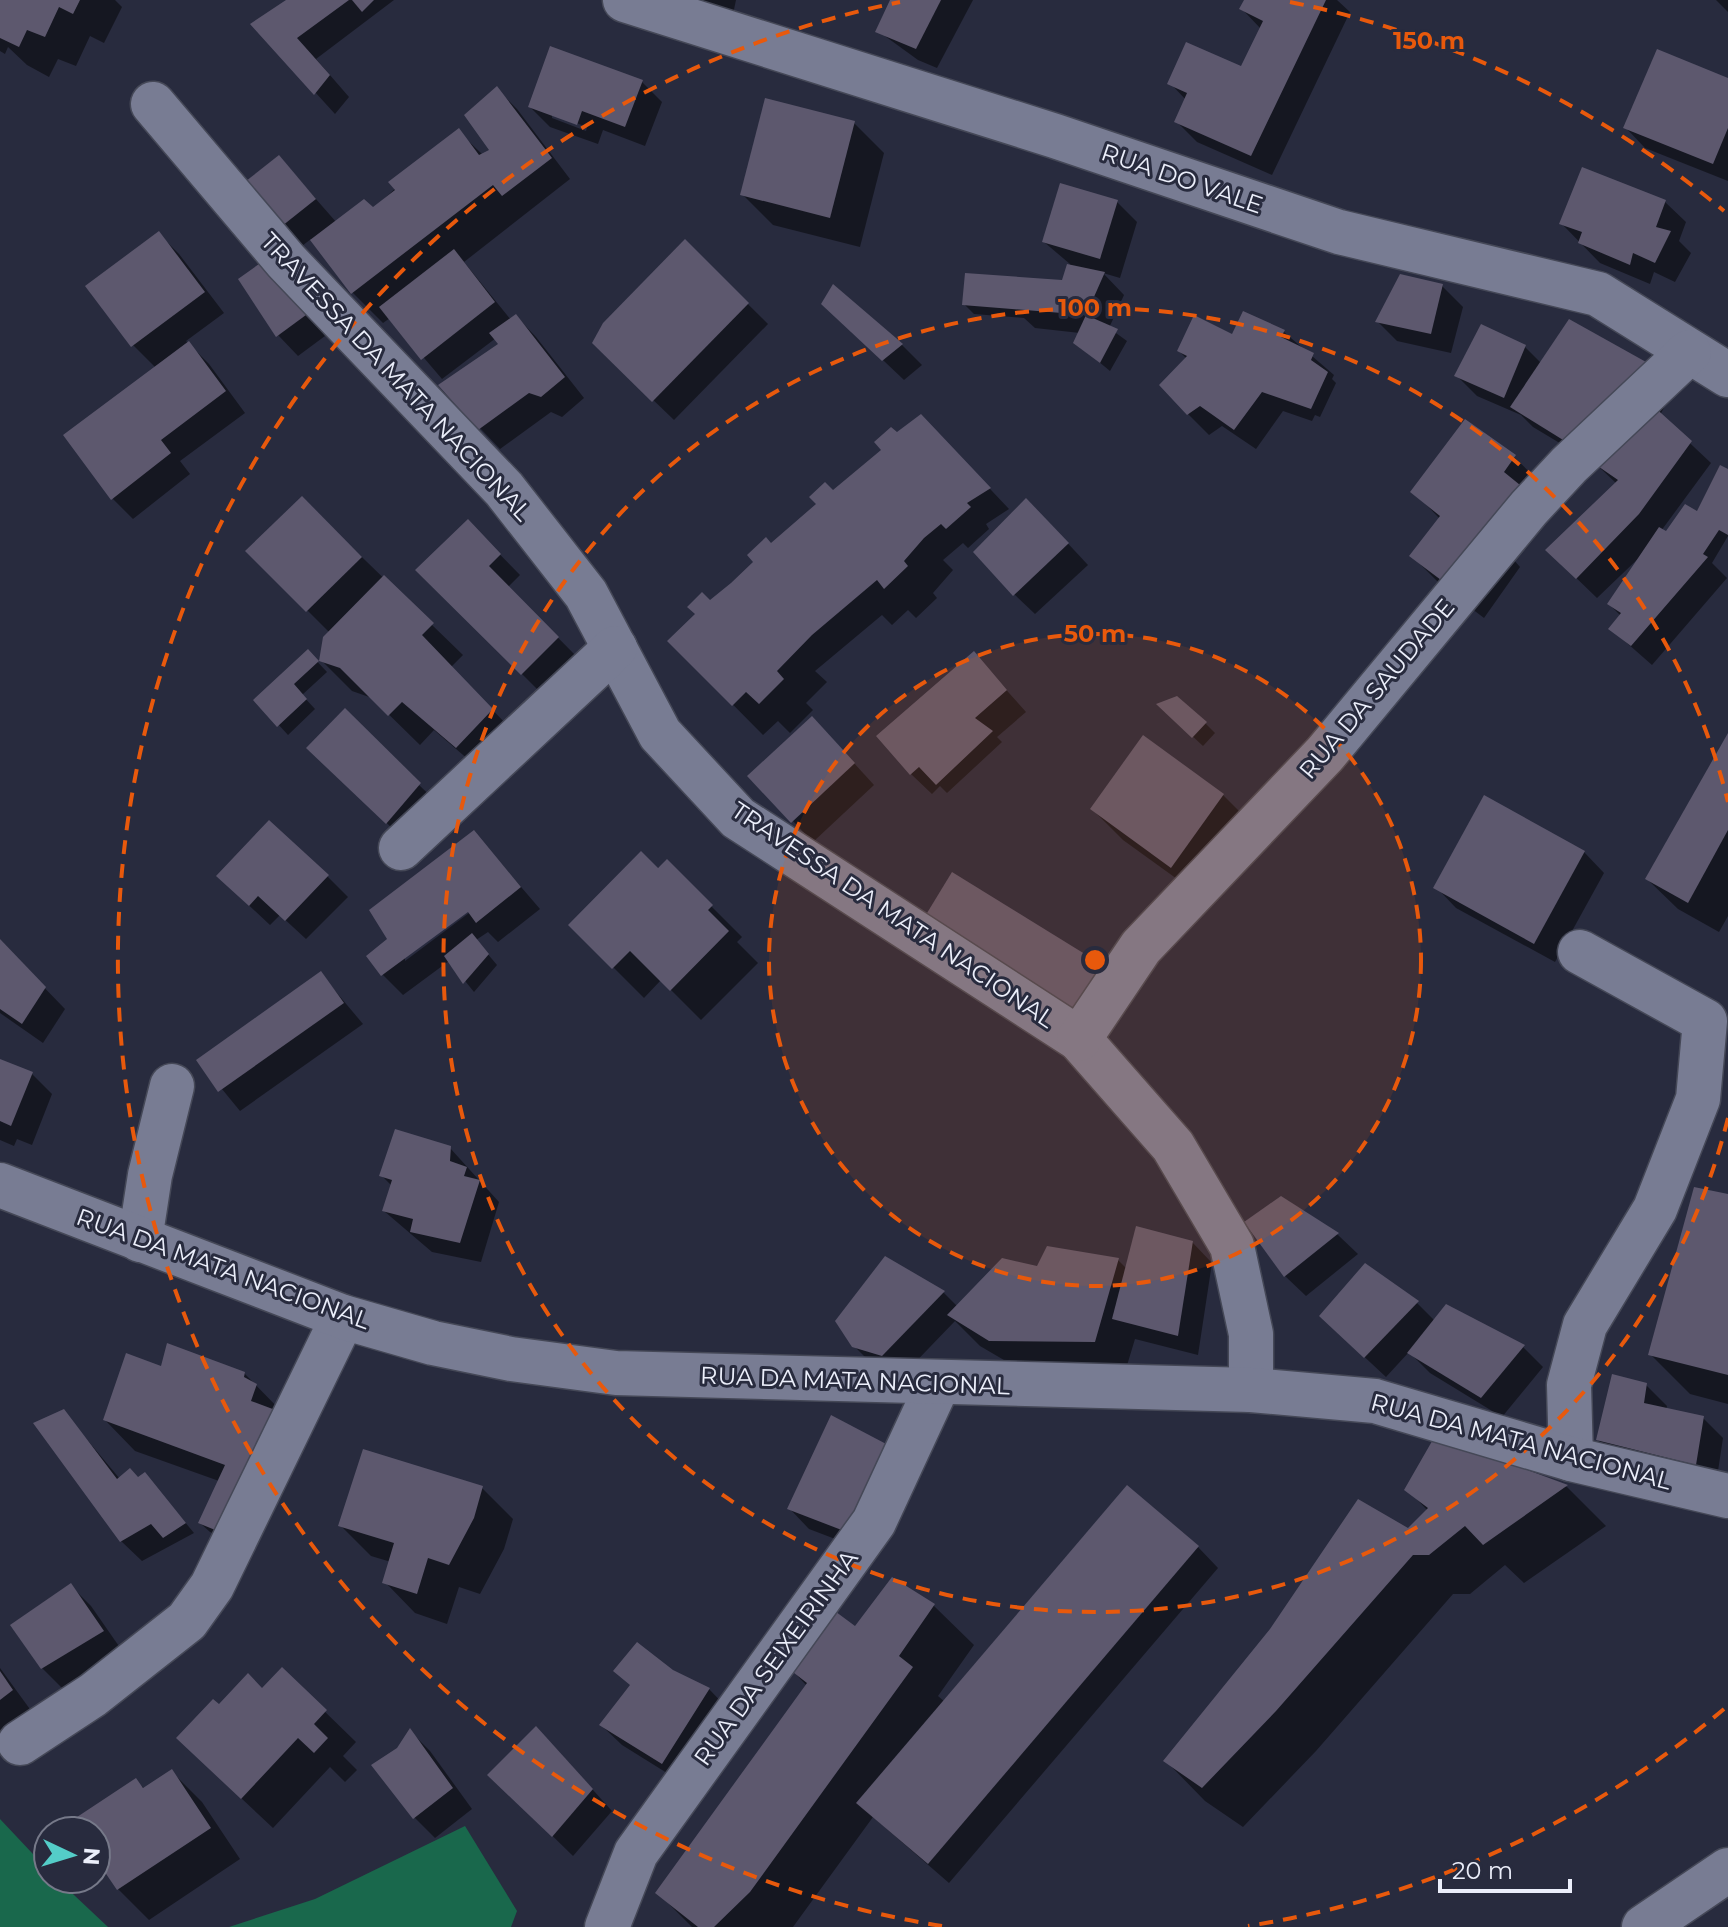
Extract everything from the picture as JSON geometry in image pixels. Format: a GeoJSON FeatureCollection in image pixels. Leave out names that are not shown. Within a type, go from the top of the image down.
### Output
{"type":"FeatureCollection","features":[{"type":"Feature","properties":{"kind":"street","name":"RUA DO VALE"},"geometry":{"type":"LineString","coordinates":[[625,0],[1055,136],[1339,232],[1598,294],[1728,375]]}},
{"type":"Feature","properties":{"kind":"street","name":"TRAVESSA DA MATA NACIONAL"},"geometry":{"type":"LineString","coordinates":[[153,104],[286,261],[504,489],[586,594],[660,734],[738,818],[1079,1039],[1173,1146],[1232,1246],[1251,1334],[1251,1390]]}},
{"type":"Feature","properties":{"kind":"street","name":"RUA DA SAUDADE"},"geometry":{"type":"LineString","coordinates":[[1079,1039],[1141,947],[1325,754],[1529,508],[1569,465],[1689,352]]}},
{"type":"Feature","properties":{"kind":"street"},"geometry":{"type":"LineString","coordinates":[[401,848],[615,648]]}},
{"type":"Feature","properties":{"kind":"street"},"geometry":{"type":"LineString","coordinates":[[1571,1459],[1569,1385],[1585,1325],[1655,1209],[1698,1099],[1705,1021],[1580,952]]}},
{"type":"Feature","properties":{"kind":"street"},"geometry":{"type":"LineString","coordinates":[[140,1240],[150,1175],[172,1086]]}},
{"type":"Feature","properties":{"kind":"street","name":"RUA DA MATA NACIONAL"},"geometry":{"type":"LineString","coordinates":[[0,1185],[343,1317],[433,1343],[563,1368],[616,1373],[938,1384],[1251,1390],[1402,1406],[1571,1459],[1728,1496]]}},
{"type":"Feature","properties":{"kind":"street"},"geometry":{"type":"LineString","coordinates":[[20,1743],[93,1695],[187,1621],[212,1586],[343,1317]]}},
{"type":"Feature","properties":{"kind":"street","name":"RUA DA SEIXEIRINHA"},"geometry":{"type":"LineString","coordinates":[[607,1927],[636,1853],[874,1522],[938,1384]]}},
{"type":"Feature","properties":{"kind":"street"},"geometry":{"type":"LineString","coordinates":[[1644,1927],[1728,1870]]}},
{"type":"Feature","properties":{"kind":"green space"},"geometry":{"type":"Polygon","coordinates":[[[0,1819],[32,1853],[32,1895],[74,1895],[108,1927],[0,1927],[0,1819]]]}},
{"type":"Feature","properties":{"kind":"green space"},"geometry":{"type":"Polygon","coordinates":[[[465,1826],[517,1911],[511,1927],[229,1927],[315,1899],[465,1826]]]}},
{"type":"Feature","properties":{"kind":"building"},"geometry":{"type":"Polygon","coordinates":[[[0,0],[80,0],[73,14],[59,7],[45,37],[27,30],[19,47],[0,38],[0,0]]]}},
{"type":"Feature","properties":{"kind":"building"},"geometry":{"type":"Polygon","coordinates":[[[286,0],[349,0],[297,38],[330,75],[314,95],[250,24],[286,0]]]}},
{"type":"Feature","properties":{"kind":"building"},"geometry":{"type":"Polygon","coordinates":[[[352,0],[374,0],[362,12],[352,0]]]}},
{"type":"Feature","properties":{"kind":"building"},"geometry":{"type":"Polygon","coordinates":[[[890,0],[941,0],[916,49],[875,32],[890,0]]]}},
{"type":"Feature","properties":{"kind":"building"},"geometry":{"type":"Polygon","coordinates":[[[1244,0],[1326,0],[1251,156],[1174,122],[1187,93],[1167,84],[1186,42],[1241,66],[1263,21],[1239,9],[1244,0]]]}},
{"type":"Feature","properties":{"kind":"building"},"geometry":{"type":"Polygon","coordinates":[[[550,46],[643,80],[625,127],[582,111],[577,125],[528,107],[550,46]]]}},
{"type":"Feature","properties":{"kind":"building"},"geometry":{"type":"Polygon","coordinates":[[[1657,49],[1728,78],[1728,128],[1713,164],[1623,128],[1657,49]]]}},
{"type":"Feature","properties":{"kind":"building"},"geometry":{"type":"Polygon","coordinates":[[[497,86],[552,158],[502,196],[493,185],[351,294],[310,240],[364,199],[373,207],[395,190],[388,182],[459,128],[479,155],[489,150],[464,115],[497,86]]]}},
{"type":"Feature","properties":{"kind":"building"},"geometry":{"type":"Polygon","coordinates":[[[765,98],[855,121],[830,218],[740,195],[765,98]]]}},
{"type":"Feature","properties":{"kind":"building"},"geometry":{"type":"Polygon","coordinates":[[[279,155],[316,199],[277,230],[241,185],[279,155]]]}},
{"type":"Feature","properties":{"kind":"building"},"geometry":{"type":"Polygon","coordinates":[[[1582,167],[1666,200],[1656,227],[1671,231],[1655,263],[1633,253],[1630,265],[1578,243],[1582,232],[1559,224],[1582,167]]]}},
{"type":"Feature","properties":{"kind":"building"},"geometry":{"type":"Polygon","coordinates":[[[1060,183],[1118,200],[1100,259],[1042,242],[1060,183]]]}},
{"type":"Feature","properties":{"kind":"building"},"geometry":{"type":"Polygon","coordinates":[[[159,231],[205,292],[131,347],[85,286],[159,231]]]}},
{"type":"Feature","properties":{"kind":"building"},"geometry":{"type":"Polygon","coordinates":[[[685,239],[749,303],[652,402],[592,343],[603,323],[685,239]]]}},
{"type":"Feature","properties":{"kind":"building"},"geometry":{"type":"Polygon","coordinates":[[[454,249],[495,302],[421,360],[379,307],[454,249]]]}},
{"type":"Feature","properties":{"kind":"building"},"geometry":{"type":"Polygon","coordinates":[[[266,259],[306,315],[276,337],[238,279],[266,259]]]}},
{"type":"Feature","properties":{"kind":"building"},"geometry":{"type":"Polygon","coordinates":[[[1067,264],[1105,272],[1086,315],[962,305],[965,273],[1062,280],[1067,264]]]}},
{"type":"Feature","properties":{"kind":"building"},"geometry":{"type":"Polygon","coordinates":[[[1400,274],[1443,284],[1431,334],[1375,322],[1400,274]]]}},
{"type":"Feature","properties":{"kind":"building"},"geometry":{"type":"Polygon","coordinates":[[[833,284],[903,344],[882,361],[821,304],[833,284]]]}},
{"type":"Feature","properties":{"kind":"building"},"geometry":{"type":"Polygon","coordinates":[[[1243,311],[1285,330],[1281,337],[1314,353],[1311,360],[1328,372],[1311,409],[1262,392],[1234,430],[1200,406],[1187,415],[1159,385],[1187,356],[1177,351],[1194,315],[1232,334],[1243,311]]]}},
{"type":"Feature","properties":{"kind":"building"},"geometry":{"type":"Polygon","coordinates":[[[516,314],[565,377],[541,397],[529,393],[478,430],[438,385],[498,344],[489,333],[516,314]]]}},
{"type":"Feature","properties":{"kind":"building"},"geometry":{"type":"Polygon","coordinates":[[[1086,315],[1118,329],[1100,363],[1073,343],[1086,315]]]}},
{"type":"Feature","properties":{"kind":"building"},"geometry":{"type":"Polygon","coordinates":[[[1569,319],[1655,367],[1576,448],[1510,407],[1569,319]]]}},
{"type":"Feature","properties":{"kind":"building"},"geometry":{"type":"Polygon","coordinates":[[[1481,324],[1526,345],[1504,398],[1454,376],[1481,324]]]}},
{"type":"Feature","properties":{"kind":"building"},"geometry":{"type":"Polygon","coordinates":[[[189,341],[226,391],[161,440],[171,453],[111,500],[63,435],[189,341]]]}},
{"type":"Feature","properties":{"kind":"building"},"geometry":{"type":"Polygon","coordinates":[[[1651,404],[1692,441],[1639,514],[1576,579],[1545,550],[1618,480],[1589,460],[1651,404]]]}},
{"type":"Feature","properties":{"kind":"building"},"geometry":{"type":"Polygon","coordinates":[[[921,414],[991,488],[967,503],[971,507],[946,529],[941,524],[924,538],[904,561],[908,566],[884,589],[877,580],[812,635],[777,671],[784,679],[759,704],[746,692],[732,706],[667,641],[695,614],[687,607],[702,592],[710,600],[731,583],[753,562],[747,555],[766,537],[771,543],[816,504],[809,497],[825,482],[833,490],[881,450],[874,442],[891,427],[897,432],[921,414]]]}},
{"type":"Feature","properties":{"kind":"building"},"geometry":{"type":"Polygon","coordinates":[[[1465,419],[1516,455],[1504,472],[1520,485],[1485,528],[1453,589],[1409,556],[1440,516],[1410,492],[1465,419]]]}},
{"type":"Feature","properties":{"kind":"building"},"geometry":{"type":"Polygon","coordinates":[[[1720,465],[1728,469],[1728,535],[1719,530],[1703,554],[1708,557],[1631,646],[1608,629],[1621,613],[1607,604],[1659,527],[1666,531],[1685,504],[1697,511],[1720,465]]]}},
{"type":"Feature","properties":{"kind":"building"},"geometry":{"type":"Polygon","coordinates":[[[302,496],[362,557],[306,612],[245,551],[302,496]]]}},
{"type":"Feature","properties":{"kind":"building"},"geometry":{"type":"Polygon","coordinates":[[[1026,498],[1069,543],[1013,596],[973,552],[1026,498]]]}},
{"type":"Feature","properties":{"kind":"building"},"geometry":{"type":"Polygon","coordinates":[[[468,519],[501,554],[489,566],[559,637],[521,675],[415,570],[468,519]]]}},
{"type":"Feature","properties":{"kind":"building"},"geometry":{"type":"Polygon","coordinates":[[[384,575],[434,623],[422,635],[493,709],[456,748],[402,702],[388,716],[340,668],[319,661],[323,637],[384,575]]]}},
{"type":"Feature","properties":{"kind":"building"},"geometry":{"type":"Polygon","coordinates":[[[308,649],[319,661],[294,684],[307,699],[277,727],[253,700],[308,649]]]}},
{"type":"Feature","properties":{"kind":"building"},"geometry":{"type":"Polygon","coordinates":[[[974,651],[1007,690],[975,718],[993,731],[936,785],[919,767],[910,775],[876,736],[974,651]]]}},
{"type":"Feature","properties":{"kind":"building"},"geometry":{"type":"Polygon","coordinates":[[[1177,696],[1207,722],[1192,738],[1156,704],[1177,696]]]}},
{"type":"Feature","properties":{"kind":"building"},"geometry":{"type":"Polygon","coordinates":[[[345,708],[421,783],[386,824],[306,748],[345,708]]]}},
{"type":"Feature","properties":{"kind":"building"},"geometry":{"type":"Polygon","coordinates":[[[812,716],[855,763],[791,823],[747,776],[812,716]]]}},
{"type":"Feature","properties":{"kind":"building"},"geometry":{"type":"Polygon","coordinates":[[[1728,733],[1728,830],[1688,903],[1645,879],[1728,733]]]}},
{"type":"Feature","properties":{"kind":"building"},"geometry":{"type":"Polygon","coordinates":[[[1143,735],[1224,794],[1171,868],[1090,809],[1143,735]]]}},
{"type":"Feature","properties":{"kind":"building"},"geometry":{"type":"Polygon","coordinates":[[[1484,795],[1585,851],[1534,944],[1433,888],[1484,795]]]}},
{"type":"Feature","properties":{"kind":"building"},"geometry":{"type":"Polygon","coordinates":[[[269,820],[329,875],[285,921],[258,896],[249,906],[216,876],[269,820]]]}},
{"type":"Feature","properties":{"kind":"building"},"geometry":{"type":"Polygon","coordinates":[[[474,830],[521,887],[476,923],[468,912],[381,976],[366,956],[387,939],[369,910],[474,830]]]}},
{"type":"Feature","properties":{"kind":"building"},"geometry":{"type":"Polygon","coordinates":[[[641,851],[658,868],[667,859],[713,905],[708,910],[729,931],[670,991],[630,951],[612,969],[568,925],[641,851]]]}},
{"type":"Feature","properties":{"kind":"building"},"geometry":{"type":"Polygon","coordinates":[[[952,872],[1114,972],[1085,1018],[924,918],[952,872]]]}},
{"type":"Feature","properties":{"kind":"building"},"geometry":{"type":"Polygon","coordinates":[[[472,933],[489,954],[463,984],[444,956],[472,933]]]}},
{"type":"Feature","properties":{"kind":"building"},"geometry":{"type":"Polygon","coordinates":[[[0,939],[46,987],[22,1024],[0,1009],[0,939]]]}},
{"type":"Feature","properties":{"kind":"building"},"geometry":{"type":"Polygon","coordinates":[[[321,971],[344,1003],[218,1092],[196,1060],[321,971]]]}},
{"type":"Feature","properties":{"kind":"building"},"geometry":{"type":"Polygon","coordinates":[[[0,1059],[33,1072],[11,1126],[0,1121],[0,1059]]]}},
{"type":"Feature","properties":{"kind":"building"},"geometry":{"type":"Polygon","coordinates":[[[395,1129],[451,1146],[450,1161],[467,1167],[464,1176],[480,1180],[460,1243],[410,1232],[413,1219],[382,1211],[392,1180],[379,1176],[395,1129]]]}},
{"type":"Feature","properties":{"kind":"building"},"geometry":{"type":"Polygon","coordinates":[[[1694,1187],[1728,1194],[1728,1375],[1648,1355],[1694,1187]]]}},
{"type":"Feature","properties":{"kind":"building"},"geometry":{"type":"Polygon","coordinates":[[[1281,1196],[1339,1233],[1284,1277],[1244,1222],[1281,1196]]]}},
{"type":"Feature","properties":{"kind":"building"},"geometry":{"type":"Polygon","coordinates":[[[1136,1226],[1193,1241],[1178,1336],[1112,1319],[1136,1226]]]}},
{"type":"Feature","properties":{"kind":"building"},"geometry":{"type":"Polygon","coordinates":[[[1047,1246],[1119,1258],[1095,1342],[989,1341],[947,1315],[1002,1258],[1037,1266],[1047,1246]]]}},
{"type":"Feature","properties":{"kind":"building"},"geometry":{"type":"Polygon","coordinates":[[[885,1256],[945,1291],[882,1356],[852,1347],[835,1321],[885,1256]]]}},
{"type":"Feature","properties":{"kind":"building"},"geometry":{"type":"Polygon","coordinates":[[[1365,1263],[1419,1301],[1364,1358],[1319,1316],[1365,1263]]]}},
{"type":"Feature","properties":{"kind":"building"},"geometry":{"type":"Polygon","coordinates":[[[1446,1304],[1525,1345],[1481,1398],[1407,1353],[1446,1304]]]}},
{"type":"Feature","properties":{"kind":"building"},"geometry":{"type":"Polygon","coordinates":[[[167,1343],[245,1372],[244,1377],[257,1384],[251,1401],[278,1411],[225,1534],[198,1523],[225,1465],[103,1420],[126,1353],[161,1366],[167,1343]]]}},
{"type":"Feature","properties":{"kind":"building"},"geometry":{"type":"Polygon","coordinates":[[[1612,1374],[1647,1383],[1644,1403],[1704,1416],[1696,1465],[1596,1440],[1612,1374]]]}},
{"type":"Feature","properties":{"kind":"building"},"geometry":{"type":"Polygon","coordinates":[[[64,1409],[117,1479],[130,1468],[138,1477],[145,1472],[186,1523],[163,1538],[151,1524],[120,1542],[33,1423],[64,1409]]]}},
{"type":"Feature","properties":{"kind":"building"},"geometry":{"type":"Polygon","coordinates":[[[831,1415],[890,1446],[852,1534],[787,1509],[831,1415]]]}},
{"type":"Feature","properties":{"kind":"building"},"geometry":{"type":"Polygon","coordinates":[[[1435,1436],[1568,1485],[1483,1545],[1465,1526],[1429,1555],[1413,1555],[1276,1711],[1202,1788],[1163,1761],[1270,1629],[1358,1499],[1408,1528],[1428,1508],[1404,1490],[1435,1436]]]}},
{"type":"Feature","properties":{"kind":"building"},"geometry":{"type":"Polygon","coordinates":[[[363,1449],[483,1486],[474,1518],[449,1565],[428,1558],[417,1594],[382,1583],[394,1543],[338,1526],[363,1449]]]}},
{"type":"Feature","properties":{"kind":"building"},"geometry":{"type":"Polygon","coordinates":[[[1127,1485],[1199,1546],[928,1864],[856,1803],[1127,1485]]]}},
{"type":"Feature","properties":{"kind":"building"},"geometry":{"type":"Polygon","coordinates":[[[892,1577],[935,1604],[899,1656],[913,1667],[750,1892],[714,1927],[698,1927],[655,1893],[807,1683],[785,1666],[828,1606],[855,1626],[892,1577]]]}},
{"type":"Feature","properties":{"kind":"building"},"geometry":{"type":"Polygon","coordinates":[[[71,1583],[104,1631],[41,1669],[10,1625],[71,1583]]]}},
{"type":"Feature","properties":{"kind":"building"},"geometry":{"type":"Polygon","coordinates":[[[637,1642],[673,1670],[710,1688],[662,1764],[599,1725],[630,1685],[613,1671],[637,1642]]]}},
{"type":"Feature","properties":{"kind":"building"},"geometry":{"type":"Polygon","coordinates":[[[282,1667],[327,1710],[314,1724],[328,1738],[314,1753],[298,1738],[241,1799],[176,1738],[213,1699],[219,1704],[248,1673],[262,1688],[282,1667]]]}},
{"type":"Feature","properties":{"kind":"building"},"geometry":{"type":"Polygon","coordinates":[[[0,1671],[13,1690],[0,1700],[0,1671]]]}},
{"type":"Feature","properties":{"kind":"building"},"geometry":{"type":"Polygon","coordinates":[[[536,1726],[593,1789],[552,1837],[487,1775],[536,1726]]]}},
{"type":"Feature","properties":{"kind":"building"},"geometry":{"type":"Polygon","coordinates":[[[410,1728],[453,1788],[413,1819],[371,1765],[397,1748],[410,1728]]]}},
{"type":"Feature","properties":{"kind":"building"},"geometry":{"type":"Polygon","coordinates":[[[172,1769],[211,1828],[117,1890],[112,1883],[112,1815],[80,1815],[136,1778],[143,1788],[172,1769]]]}}]}
